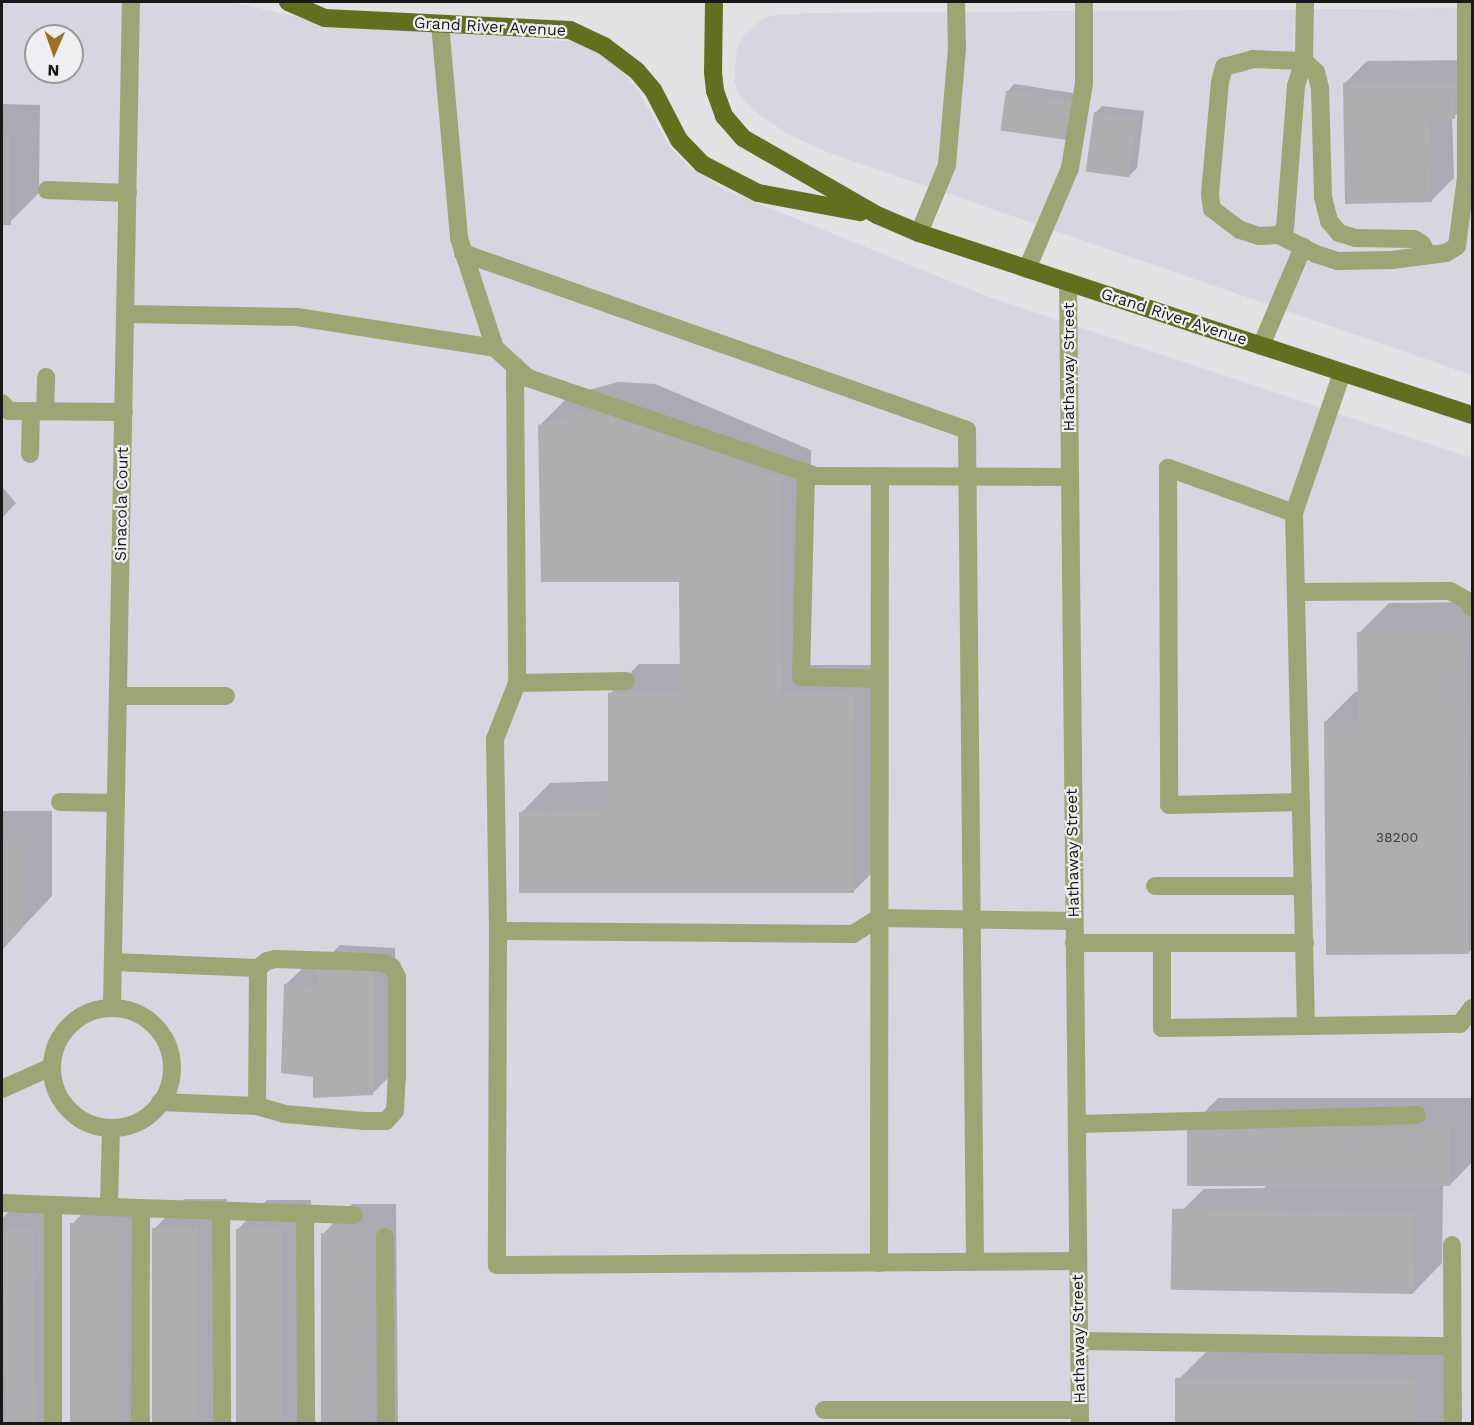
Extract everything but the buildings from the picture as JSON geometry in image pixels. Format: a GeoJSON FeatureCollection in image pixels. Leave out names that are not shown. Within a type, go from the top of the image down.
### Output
{"type":"FeatureCollection","features":[{"type":"Feature","properties":{"kind":"main road","name":"Grand River Avenue"},"geometry":{"type":"LineString","coordinates":[[288,2],[325,18],[570,30],[604,46],[638,71],[653,90],[679,140],[702,164],[758,193],[877,215]]}},
{"type":"Feature","properties":{"kind":"main road","name":"Grand River Avenue"},"geometry":{"type":"LineString","coordinates":[[714,2],[713,72],[715,91],[724,116],[743,138],[877,215],[919,233],[1473,416]]}},
{"type":"Feature","properties":{"kind":"street","name":"Sinacola Court"},"geometry":{"type":"LineString","coordinates":[[112,1007],[131,2]]}},
{"type":"Feature","properties":{"kind":"street"},"geometry":{"type":"LineString","coordinates":[[919,233],[947,165],[957,49],[956,2]]}},
{"type":"Feature","properties":{"kind":"street"},"geometry":{"type":"LineString","coordinates":[[1027,268],[1070,168],[1084,83],[1084,2]]}},
{"type":"Feature","properties":{"kind":"street"},"geometry":{"type":"LineString","coordinates":[[1279,235],[1285,228],[1296,86],[1304,62],[1305,2]]}},
{"type":"Feature","properties":{"kind":"street"},"geometry":{"type":"LineString","coordinates":[[1428,255],[1422,244],[1414,239],[1355,238],[1339,233],[1329,221],[1323,197],[1320,88],[1316,72],[1304,62],[1253,59],[1233,62],[1224,67],[1220,82],[1210,194],[1212,209],[1240,230],[1259,236],[1279,235],[1338,261],[1392,260],[1446,253],[1457,246],[1466,178],[1466,2]]}},
{"type":"Feature","properties":{"kind":"street"},"geometry":{"type":"LineString","coordinates":[[440,24],[459,238],[495,348],[528,378],[816,476],[1070,477]]}},
{"type":"Feature","properties":{"kind":"street"},"geometry":{"type":"LineString","coordinates":[[47,190],[129,194]]}},
{"type":"Feature","properties":{"kind":"street"},"geometry":{"type":"LineString","coordinates":[[1261,346],[1303,247]]}},
{"type":"Feature","properties":{"kind":"street"},"geometry":{"type":"LineString","coordinates":[[463,253],[967,430],[975,1262]]}},
{"type":"Feature","properties":{"kind":"street","name":"Hathaway Street"},"geometry":{"type":"LineString","coordinates":[[1068,282],[1080,1417]]}},
{"type":"Feature","properties":{"kind":"street"},"geometry":{"type":"LineString","coordinates":[[126,314],[297,317],[495,348]]}},
{"type":"Feature","properties":{"kind":"street"},"geometry":{"type":"LineString","coordinates":[[515,366],[517,683],[495,739],[498,931],[497,1265],[1078,1261]]}},
{"type":"Feature","properties":{"kind":"street"},"geometry":{"type":"LineString","coordinates":[[1306,1026],[1294,513],[1342,373]]}},
{"type":"Feature","properties":{"kind":"street"},"geometry":{"type":"LineString","coordinates":[[30,454],[45,378]]}},
{"type":"Feature","properties":{"kind":"street"},"geometry":{"type":"LineString","coordinates":[[2,403],[9,411],[124,412]]}},
{"type":"Feature","properties":{"kind":"street"},"geometry":{"type":"LineString","coordinates":[[1294,513],[1168,468],[1169,805],[1301,802]]}},
{"type":"Feature","properties":{"kind":"street"},"geometry":{"type":"LineString","coordinates":[[806,473],[801,677],[879,679]]}},
{"type":"Feature","properties":{"kind":"street"},"geometry":{"type":"LineString","coordinates":[[879,476],[879,1263]]}},
{"type":"Feature","properties":{"kind":"street"},"geometry":{"type":"LineString","coordinates":[[1296,592],[1450,591],[1468,601],[1473,608]]}},
{"type":"Feature","properties":{"kind":"street"},"geometry":{"type":"LineString","coordinates":[[517,683],[626,681]]}},
{"type":"Feature","properties":{"kind":"street"},"geometry":{"type":"LineString","coordinates":[[118,696],[226,696]]}},
{"type":"Feature","properties":{"kind":"street"},"geometry":{"type":"LineString","coordinates":[[60,802],[116,803]]}},
{"type":"Feature","properties":{"kind":"street"},"geometry":{"type":"LineString","coordinates":[[1155,886],[1303,886]]}},
{"type":"Feature","properties":{"kind":"street"},"geometry":{"type":"LineString","coordinates":[[498,931],[853,934],[879,918],[1074,921]]}},
{"type":"Feature","properties":{"kind":"street"},"geometry":{"type":"LineString","coordinates":[[1162,943],[1162,1028],[1460,1024],[1473,1008]]}},
{"type":"Feature","properties":{"kind":"street"},"geometry":{"type":"LineString","coordinates":[[1074,944],[1305,943]]}},
{"type":"Feature","properties":{"kind":"street"},"geometry":{"type":"LineString","coordinates":[[113,962],[258,968],[267,960],[275,959],[388,964],[397,977],[395,1111],[386,1121],[364,1122],[285,1114],[257,1106],[160,1102]]}},
{"type":"Feature","properties":{"kind":"street"},"geometry":{"type":"LineString","coordinates":[[257,1106],[258,968]]}},
{"type":"Feature","properties":{"kind":"street"},"geometry":{"type":"LineString","coordinates":[[112,1007],[135,1012],[155,1025],[168,1045],[172,1068],[167,1091],[154,1111],[135,1124],[111,1129],[88,1124],[69,1110],[55,1091],[51,1067],[55,1044],[69,1025],[88,1011],[112,1007]]}},
{"type":"Feature","properties":{"kind":"street"},"geometry":{"type":"LineString","coordinates":[[2,1089],[51,1067]]}},
{"type":"Feature","properties":{"kind":"street"},"geometry":{"type":"LineString","coordinates":[[1077,1124],[1418,1115]]}},
{"type":"Feature","properties":{"kind":"street"},"geometry":{"type":"LineString","coordinates":[[109,1207],[111,1129]]}},
{"type":"Feature","properties":{"kind":"street"},"geometry":{"type":"LineString","coordinates":[[2,1203],[354,1215]]}},
{"type":"Feature","properties":{"kind":"street"},"geometry":{"type":"LineString","coordinates":[[53,1205],[53,1424]]}},
{"type":"Feature","properties":{"kind":"street"},"geometry":{"type":"LineString","coordinates":[[140,1424],[141,1208]]}},
{"type":"Feature","properties":{"kind":"street"},"geometry":{"type":"LineString","coordinates":[[221,1210],[222,1424]]}},
{"type":"Feature","properties":{"kind":"street"},"geometry":{"type":"LineString","coordinates":[[304,1213],[306,1424]]}},
{"type":"Feature","properties":{"kind":"street"},"geometry":{"type":"LineString","coordinates":[[386,1237],[386,1424]]}},
{"type":"Feature","properties":{"kind":"street"},"geometry":{"type":"LineString","coordinates":[[1452,1245],[1453,1424]]}},
{"type":"Feature","properties":{"kind":"street"},"geometry":{"type":"LineString","coordinates":[[1079,1341],[1452,1346]]}},
{"type":"Feature","properties":{"kind":"street"},"geometry":{"type":"LineString","coordinates":[[824,1410],[1080,1417]]}},
{"type":"Feature","properties":{"kind":"shaded area"},"geometry":{"type":"Polygon","coordinates":[[[2,2],[232,2],[318,22],[576,42],[606,55],[620,68],[639,92],[670,147],[689,167],[725,190],[989,297],[1472,458],[1472,1423],[2,1424],[2,2]]]}},
{"type":"Feature","properties":{"kind":"shaded area"},"geometry":{"type":"Polygon","coordinates":[[[1472,8],[1472,375],[827,152],[786,133],[753,110],[739,94],[734,81],[737,49],[742,37],[764,18],[775,15],[1472,8]]]}}]}
